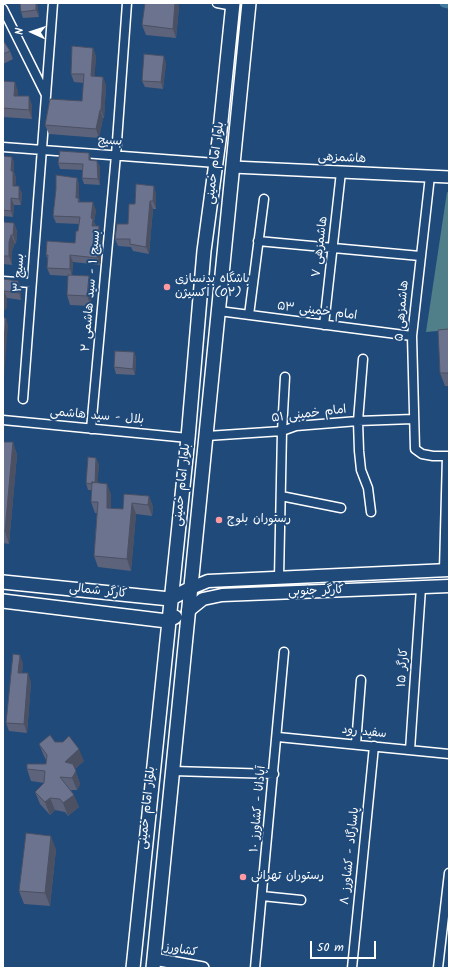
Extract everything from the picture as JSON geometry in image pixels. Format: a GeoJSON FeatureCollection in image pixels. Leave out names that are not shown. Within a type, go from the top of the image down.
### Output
{"type":"FeatureCollection","features":[{"type":"Feature","properties":{"kind":"main road","name":"بلوار امام خمینی"},"geometry":{"type":"LineString","coordinates":[[153,964],[207,436],[249,3]]}},
{"type":"Feature","properties":{"kind":"main road","name":"بلوار امام خمینی"},"geometry":{"type":"LineString","coordinates":[[132,968],[188,438],[204,251],[228,66],[233,4]]}},
{"type":"Feature","properties":{"kind":"main road","name":"کارگر جنوبی"},"geometry":{"type":"LineString","coordinates":[[191,588],[208,581],[446,570]]}},
{"type":"Feature","properties":{"kind":"main road"},"geometry":{"type":"LineString","coordinates":[[420,571],[420,588]]}},
{"type":"Feature","properties":{"kind":"main road","name":"کارگر شمالی"},"geometry":{"type":"LineString","coordinates":[[3,582],[170,599]]}},
{"type":"Feature","properties":{"kind":"main road","name":"کارگر جنوبی"},"geometry":{"type":"LineString","coordinates":[[188,611],[203,599],[222,595],[449,586]]}},
{"type":"Feature","properties":{"kind":"main road"},"geometry":{"type":"LineString","coordinates":[[170,599],[191,588]]}},
{"type":"Feature","properties":{"kind":"main road"},"geometry":{"type":"LineString","coordinates":[[85,611],[90,610],[97,602],[96,597],[89,590]]}},
{"type":"Feature","properties":{"kind":"main road","name":"کارگر شمالی"},"geometry":{"type":"LineString","coordinates":[[3,601],[168,621]]}},
{"type":"Feature","properties":{"kind":"main road"},"geometry":{"type":"LineString","coordinates":[[168,621],[188,611]]}},
{"type":"Feature","properties":{"kind":"street","name":"بسیج ۳"},"geometry":{"type":"LineString","coordinates":[[23,399],[53,3]]}},
{"type":"Feature","properties":{"kind":"street","name":"بسیج ۱ - سید هاشمی ۲"},"geometry":{"type":"LineString","coordinates":[[91,429],[116,155],[127,3]]}},
{"type":"Feature","properties":{"kind":"street"},"geometry":{"type":"LineString","coordinates":[[217,3],[233,4]]}},
{"type":"Feature","properties":{"kind":"street"},"geometry":{"type":"LineString","coordinates":[[3,10],[46,95]]}},
{"type":"Feature","properties":{"kind":"street","name":"بسیج"},"geometry":{"type":"LineString","coordinates":[[3,147],[216,163]]}},
{"type":"Feature","properties":{"kind":"street","name":"هاشمزهی"},"geometry":{"type":"LineString","coordinates":[[233,167],[449,177]]}},
{"type":"Feature","properties":{"kind":"street","name":"هاشمزهی ۷"},"geometry":{"type":"LineString","coordinates":[[324,325],[342,172]]}},
{"type":"Feature","properties":{"kind":"street","name":"هاشمزهی ۵"},"geometry":{"type":"LineString","coordinates":[[430,176],[412,336],[413,419],[415,449],[422,454],[448,456]]}},
{"type":"Feature","properties":{"kind":"street"},"geometry":{"type":"LineString","coordinates":[[249,315],[264,200]]}},
{"type":"Feature","properties":{"kind":"street"},"geometry":{"type":"LineString","coordinates":[[258,241],[420,256]]}},
{"type":"Feature","properties":{"kind":"street"},"geometry":{"type":"LineString","coordinates":[[3,281],[31,283]]}},
{"type":"Feature","properties":{"kind":"street","name":"امام خمینی ۵۳"},"geometry":{"type":"LineString","coordinates":[[219,311],[412,336]]}},
{"type":"Feature","properties":{"kind":"street"},"geometry":{"type":"LineString","coordinates":[[363,359],[358,421],[361,470],[368,488],[371,512]]}},
{"type":"Feature","properties":{"kind":"street"},"geometry":{"type":"LineString","coordinates":[[279,578],[282,431],[285,377]]}},
{"type":"Feature","properties":{"kind":"street","name":"امام خمینی ۵۱"},"geometry":{"type":"LineString","coordinates":[[207,436],[282,431],[296,426],[358,421],[413,419]]}},
{"type":"Feature","properties":{"kind":"street","name":"بلال - سید هاشمی"},"geometry":{"type":"LineString","coordinates":[[3,420],[188,438]]}},
{"type":"Feature","properties":{"kind":"street"},"geometry":{"type":"LineString","coordinates":[[446,570],[448,456]]}},
{"type":"Feature","properties":{"kind":"street"},"geometry":{"type":"LineString","coordinates":[[281,496],[340,508]]}},
{"type":"Feature","properties":{"kind":"street","name":"کارگر ۱۵"},"geometry":{"type":"LineString","coordinates":[[410,750],[420,588]]}},
{"type":"Feature","properties":{"kind":"street","name":"آپادانا - کشاورز ۱۰"},"geometry":{"type":"LineString","coordinates":[[255,968],[278,737],[284,652]]}},
{"type":"Feature","properties":{"kind":"street"},"geometry":{"type":"LineString","coordinates":[[356,744],[361,680]]}},
{"type":"Feature","properties":{"kind":"street","name":"سفید رود"},"geometry":{"type":"LineString","coordinates":[[278,737],[449,754]]}},
{"type":"Feature","properties":{"kind":"street","name":"پاسارگاد - کشاورز ۸"},"geometry":{"type":"LineString","coordinates":[[352,968],[374,746]]}},
{"type":"Feature","properties":{"kind":"street"},"geometry":{"type":"LineString","coordinates":[[173,771],[274,774]]}},
{"type":"Feature","properties":{"kind":"street"},"geometry":{"type":"LineString","coordinates":[[438,968],[447,914],[449,873]]}},
{"type":"Feature","properties":{"kind":"street"},"geometry":{"type":"LineString","coordinates":[[262,896],[301,900]]}},
{"type":"Feature","properties":{"kind":"street","name":"کشاورز"},"geometry":{"type":"LineString","coordinates":[[153,964],[203,968]]}},
{"type":"Feature","properties":{"kind":"green space"},"geometry":{"type":"Polygon","coordinates":[[[447,192],[449,193],[449,330],[426,332],[447,192]]]}},
{"type":"Feature","properties":{"kind":"building"},"geometry":{"type":"Polygon","coordinates":[[[20,3],[36,3],[36,10],[21,12],[20,3]]]}},
{"type":"Feature","properties":{"kind":"building"},"geometry":{"type":"Polygon","coordinates":[[[145,3],[175,3],[173,29],[142,25],[145,3]]]}},
{"type":"Feature","properties":{"kind":"building"},"geometry":{"type":"Polygon","coordinates":[[[3,40],[10,51],[3,54],[3,40]]]}},
{"type":"Feature","properties":{"kind":"building"},"geometry":{"type":"Polygon","coordinates":[[[72,46],[93,48],[91,76],[103,77],[101,110],[96,129],[45,125],[50,99],[82,101],[84,74],[71,74],[72,46]]]}},
{"type":"Feature","properties":{"kind":"building"},"geometry":{"type":"Polygon","coordinates":[[[144,54],[164,56],[161,82],[142,81],[144,54]]]}},
{"type":"Feature","properties":{"kind":"building"},"geometry":{"type":"Polygon","coordinates":[[[3,81],[15,82],[14,96],[29,96],[29,110],[3,108],[3,81]]]}},
{"type":"Feature","properties":{"kind":"building"},"geometry":{"type":"Polygon","coordinates":[[[60,151],[89,153],[89,160],[97,161],[98,179],[82,178],[83,164],[58,163],[60,151]]]}},
{"type":"Feature","properties":{"kind":"building"},"geometry":{"type":"Polygon","coordinates":[[[3,156],[12,157],[11,171],[13,171],[13,186],[19,186],[19,199],[11,198],[11,211],[3,210],[3,156]]]}},
{"type":"Feature","properties":{"kind":"building"},"geometry":{"type":"Polygon","coordinates":[[[56,175],[77,178],[76,198],[79,198],[78,202],[93,202],[91,218],[93,219],[92,226],[99,226],[98,236],[96,236],[95,250],[98,250],[97,258],[70,255],[70,269],[47,268],[47,241],[75,243],[76,231],[78,231],[80,217],[53,216],[56,175]]]}},
{"type":"Feature","properties":{"kind":"building"},"geometry":{"type":"Polygon","coordinates":[[[136,184],[154,186],[153,201],[150,201],[146,247],[130,244],[130,239],[115,239],[117,224],[128,224],[129,204],[135,204],[136,184]]]}},
{"type":"Feature","properties":{"kind":"building"},"geometry":{"type":"Polygon","coordinates":[[[3,222],[14,223],[13,235],[11,235],[9,242],[9,256],[3,256],[3,222]]]}},
{"type":"Feature","properties":{"kind":"building"},"geometry":{"type":"Polygon","coordinates":[[[68,275],[89,276],[87,296],[67,295],[68,275]]]}},
{"type":"Feature","properties":{"kind":"building"},"geometry":{"type":"Polygon","coordinates":[[[3,279],[18,281],[19,293],[4,291],[3,301],[3,279]]]}},
{"type":"Feature","properties":{"kind":"building"},"geometry":{"type":"Polygon","coordinates":[[[3,318],[6,318],[3,351],[3,318]]]}},
{"type":"Feature","properties":{"kind":"building"},"geometry":{"type":"Polygon","coordinates":[[[449,329],[449,373],[440,373],[438,330],[449,329]]]}},
{"type":"Feature","properties":{"kind":"building"},"geometry":{"type":"Polygon","coordinates":[[[115,351],[134,352],[133,369],[114,367],[115,351]]]}},
{"type":"Feature","properties":{"kind":"building"},"geometry":{"type":"Polygon","coordinates":[[[3,442],[13,442],[5,531],[3,531],[3,442]]]}},
{"type":"Feature","properties":{"kind":"building"},"geometry":{"type":"Polygon","coordinates":[[[88,457],[96,458],[95,483],[92,482],[92,484],[86,483],[88,457]]]}},
{"type":"Feature","properties":{"kind":"building"},"geometry":{"type":"Polygon","coordinates":[[[92,482],[107,484],[107,508],[123,509],[124,494],[149,496],[148,505],[132,503],[127,559],[94,556],[98,502],[91,502],[92,482]]]}},
{"type":"Feature","properties":{"kind":"building"},"geometry":{"type":"Polygon","coordinates":[[[13,654],[20,655],[18,673],[28,673],[24,724],[6,723],[13,654]]]}},
{"type":"Feature","properties":{"kind":"building"},"geometry":{"type":"Polygon","coordinates":[[[50,735],[55,742],[63,742],[69,736],[79,749],[65,762],[73,764],[76,771],[72,778],[60,777],[74,795],[63,803],[60,799],[50,798],[45,802],[35,792],[44,783],[45,771],[27,769],[27,764],[46,764],[47,755],[39,744],[50,735]]]}},
{"type":"Feature","properties":{"kind":"building"},"geometry":{"type":"Polygon","coordinates":[[[26,833],[51,836],[45,893],[19,891],[26,833]]]}},
{"type":"Feature","properties":{"kind":"waterway"},"geometry":{"type":"LineString","coordinates":[[444,3],[449,4]]}},
{"type":"Feature","properties":{"kind":"place","name":"باشگاه بدنسازی اکسیژن (O۲)"},"geometry":{"type":"Point","coordinates":[167,287]}},
{"type":"Feature","properties":{"kind":"place","name":"رستوران بلوچ"},"geometry":{"type":"Point","coordinates":[219,520]}},
{"type":"Feature","properties":{"kind":"place","name":"رستوران تهرانی"},"geometry":{"type":"Point","coordinates":[243,877]}}]}
